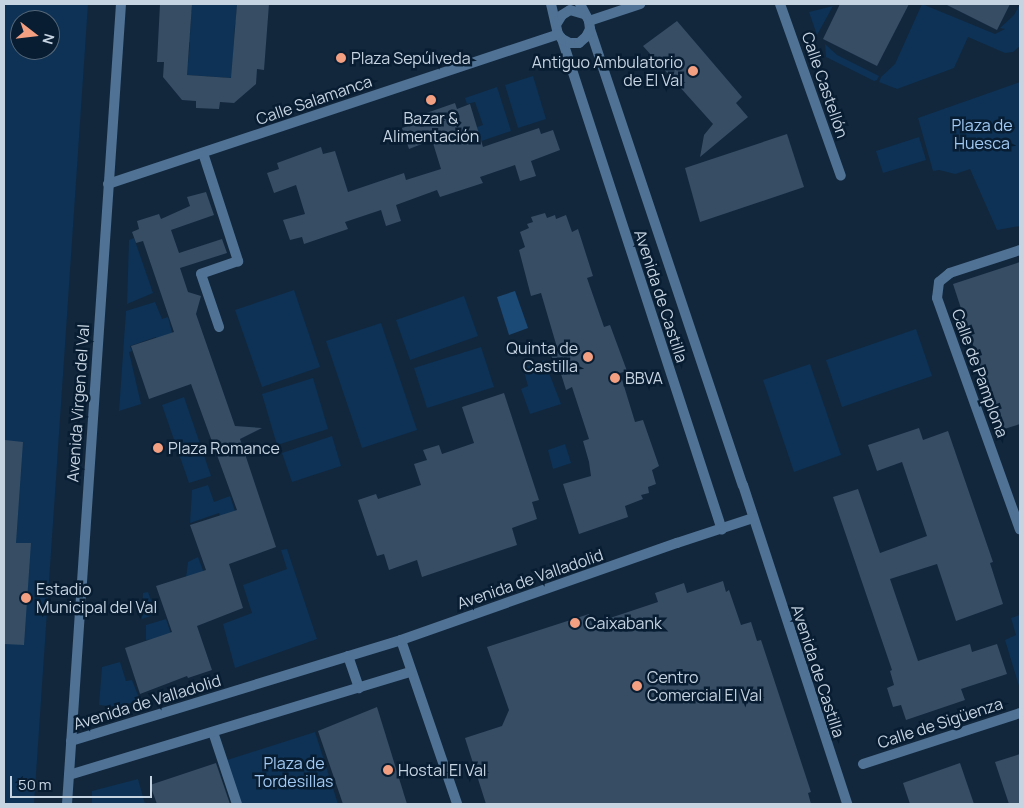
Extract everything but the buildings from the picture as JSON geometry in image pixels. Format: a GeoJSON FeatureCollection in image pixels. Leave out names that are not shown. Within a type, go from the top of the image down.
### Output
{"type":"FeatureCollection","features":[{"type":"Feature","properties":{"kind":"street","name":"Avenida Virgen del Val"},"geometry":{"type":"LineString","coordinates":[[67,804],[121,4]]}},
{"type":"Feature","properties":{"kind":"street","name":"Avenida de Castilla"},"geometry":{"type":"LineString","coordinates":[[551,4],[722,530]]}},
{"type":"Feature","properties":{"kind":"street"},"geometry":{"type":"LineString","coordinates":[[557,23],[562,15],[570,10],[586,17],[640,4]]}},
{"type":"Feature","properties":{"kind":"street","name":"Calle Castellón"},"geometry":{"type":"LineString","coordinates":[[780,4],[841,176]]}},
{"type":"Feature","properties":{"kind":"street","name":"Avenida de Castilla"},"geometry":{"type":"LineString","coordinates":[[586,17],[847,804]]}},
{"type":"Feature","properties":{"kind":"street"},"geometry":{"type":"LineString","coordinates":[[560,36],[570,43],[579,43],[586,37],[586,17]]}},
{"type":"Feature","properties":{"kind":"street","name":"Calle Salamanca"},"geometry":{"type":"LineString","coordinates":[[108,184],[560,36]]}},
{"type":"Feature","properties":{"kind":"street"},"geometry":{"type":"LineString","coordinates":[[204,152],[238,261],[201,274],[219,327]]}},
{"type":"Feature","properties":{"kind":"street","name":"Calle de Pamplona"},"geometry":{"type":"LineString","coordinates":[[1020,250],[950,273],[940,282],[937,298],[1020,530]]}},
{"type":"Feature","properties":{"kind":"street"},"geometry":{"type":"LineString","coordinates":[[722,530],[753,518]]}},
{"type":"Feature","properties":{"kind":"street","name":"Avenida de Valladolid"},"geometry":{"type":"LineString","coordinates":[[71,741],[401,640],[677,543],[722,530]]}},
{"type":"Feature","properties":{"kind":"street"},"geometry":{"type":"LineString","coordinates":[[401,640],[457,804]]}},
{"type":"Feature","properties":{"kind":"street"},"geometry":{"type":"LineString","coordinates":[[348,656],[359,688]]}},
{"type":"Feature","properties":{"kind":"street"},"geometry":{"type":"LineString","coordinates":[[68,775],[412,672]]}},
{"type":"Feature","properties":{"kind":"street","name":"Calle de Sigüenza"},"geometry":{"type":"LineString","coordinates":[[866,763],[1020,713]]}},
{"type":"Feature","properties":{"kind":"street"},"geometry":{"type":"LineString","coordinates":[[213,732],[237,804]]}},
{"type":"Feature","properties":{"kind":"green space"},"geometry":{"type":"Polygon","coordinates":[[[4,4],[88,4],[34,804],[4,804],[4,4]]]}},
{"type":"Feature","properties":{"kind":"green space"},"geometry":{"type":"Polygon","coordinates":[[[192,4],[237,4],[236,16],[239,17],[235,23],[232,78],[187,75],[185,63],[188,63],[190,42],[187,42],[187,35],[190,35],[191,19],[188,18],[188,12],[192,12],[192,4]]]}},
{"type":"Feature","properties":{"kind":"green space"},"geometry":{"type":"Polygon","coordinates":[[[922,4],[995,34],[1005,29],[1000,28],[1014,15],[1019,6],[1020,46],[1013,52],[1005,53],[968,37],[954,68],[897,89],[879,82],[881,77],[895,64],[922,4]]]}},
{"type":"Feature","properties":{"kind":"green space"},"geometry":{"type":"Polygon","coordinates":[[[833,6],[817,35],[809,12],[833,6]]]}},
{"type":"Feature","properties":{"kind":"green space"},"geometry":{"type":"Polygon","coordinates":[[[825,44],[837,55],[879,76],[877,80],[874,81],[826,57],[825,44]]]}},
{"type":"Feature","properties":{"kind":"green space"},"geometry":{"type":"Polygon","coordinates":[[[533,76],[546,119],[518,128],[505,85],[533,76]]]}},
{"type":"Feature","properties":{"kind":"green space","name":"Plaza de Huesca"},"geometry":{"type":"Polygon","coordinates":[[[1020,82],[1020,226],[997,230],[970,169],[955,174],[939,170],[933,171],[918,118],[1020,82]]]}},
{"type":"Feature","properties":{"kind":"green space"},"geometry":{"type":"Polygon","coordinates":[[[497,87],[511,131],[464,147],[460,133],[483,125],[475,102],[467,104],[465,98],[497,87]]]}},
{"type":"Feature","properties":{"kind":"green space"},"geometry":{"type":"Polygon","coordinates":[[[919,137],[926,160],[883,173],[876,151],[919,137]]]}},
{"type":"Feature","properties":{"kind":"green space"},"geometry":{"type":"Polygon","coordinates":[[[134,238],[153,293],[127,304],[129,240],[134,238]]]}},
{"type":"Feature","properties":{"kind":"green space"},"geometry":{"type":"Polygon","coordinates":[[[294,290],[320,367],[262,387],[235,310],[294,290]]]}},
{"type":"Feature","properties":{"kind":"green space"},"geometry":{"type":"Polygon","coordinates":[[[464,296],[478,336],[410,360],[396,320],[464,296]]]}},
{"type":"Feature","properties":{"kind":"green space"},"geometry":{"type":"Polygon","coordinates":[[[155,302],[162,319],[168,317],[175,344],[162,354],[156,337],[130,346],[132,351],[129,352],[141,404],[119,411],[126,311],[155,302]]]}},
{"type":"Feature","properties":{"kind":"green space"},"geometry":{"type":"Polygon","coordinates":[[[381,323],[417,430],[362,448],[326,341],[381,323]]]}},
{"type":"Feature","properties":{"kind":"green space"},"geometry":{"type":"Polygon","coordinates":[[[916,329],[932,376],[842,407],[826,360],[916,329]]]}},
{"type":"Feature","properties":{"kind":"green space"},"geometry":{"type":"Polygon","coordinates":[[[481,347],[494,387],[427,408],[414,368],[481,347]]]}},
{"type":"Feature","properties":{"kind":"green space"},"geometry":{"type":"Polygon","coordinates":[[[544,360],[561,404],[530,414],[521,389],[528,386],[523,368],[544,360]]]}},
{"type":"Feature","properties":{"kind":"green space"},"geometry":{"type":"Polygon","coordinates":[[[810,364],[841,455],[794,472],[763,380],[810,364]]]}},
{"type":"Feature","properties":{"kind":"green space"},"geometry":{"type":"Polygon","coordinates":[[[313,378],[328,429],[277,445],[262,394],[313,378]]]}},
{"type":"Feature","properties":{"kind":"green space"},"geometry":{"type":"Polygon","coordinates":[[[184,397],[211,476],[189,483],[162,405],[184,397]]]}},
{"type":"Feature","properties":{"kind":"green space"},"geometry":{"type":"Polygon","coordinates":[[[332,436],[341,466],[292,482],[282,453],[332,436]]]}},
{"type":"Feature","properties":{"kind":"green space"},"geometry":{"type":"Polygon","coordinates":[[[565,444],[571,463],[553,469],[548,450],[565,444]]]}},
{"type":"Feature","properties":{"kind":"green space"},"geometry":{"type":"Polygon","coordinates":[[[208,485],[214,502],[230,496],[240,526],[225,532],[219,513],[190,523],[192,490],[208,485]]]}},
{"type":"Feature","properties":{"kind":"green space"},"geometry":{"type":"Polygon","coordinates":[[[287,549],[317,639],[235,668],[223,624],[252,613],[243,585],[287,569],[281,550],[287,549]]]}},
{"type":"Feature","properties":{"kind":"green space"},"geometry":{"type":"Polygon","coordinates":[[[198,557],[209,587],[186,578],[188,562],[198,557]]]}},
{"type":"Feature","properties":{"kind":"green space"},"geometry":{"type":"Polygon","coordinates":[[[148,592],[156,614],[142,619],[143,593],[148,592]]]}},
{"type":"Feature","properties":{"kind":"green space"},"geometry":{"type":"Polygon","coordinates":[[[1020,615],[1020,689],[1005,640],[1016,635],[1011,618],[1020,615]]]}},
{"type":"Feature","properties":{"kind":"green space"},"geometry":{"type":"Polygon","coordinates":[[[166,619],[176,649],[155,639],[146,640],[146,625],[166,619]]]}},
{"type":"Feature","properties":{"kind":"green space"},"geometry":{"type":"Polygon","coordinates":[[[120,662],[126,681],[132,680],[140,700],[118,707],[99,705],[102,667],[120,662]]]}},
{"type":"Feature","properties":{"kind":"green space","name":"Plaza de Tordesillas"},"geometry":{"type":"Polygon","coordinates":[[[315,732],[338,804],[239,804],[224,761],[315,732]]]}},
{"type":"Feature","properties":{"kind":"green space"},"geometry":{"type":"Polygon","coordinates":[[[138,779],[145,804],[92,804],[92,791],[138,779]]]}},
{"type":"Feature","properties":{"kind":"shaded area"},"geometry":{"type":"Polygon","coordinates":[[[515,291],[528,328],[509,335],[497,297],[515,291]]]}},
{"type":"Feature","properties":{"kind":"place","name":"Plaza Sepúlveda"},"geometry":{"type":"Point","coordinates":[341,58]}},
{"type":"Feature","properties":{"kind":"place","name":"Antiguo Ambulatorio de El Val"},"geometry":{"type":"Point","coordinates":[693,71]}},
{"type":"Feature","properties":{"kind":"place","name":"Bazar & Alimentación"},"geometry":{"type":"Point","coordinates":[431,100]}},
{"type":"Feature","properties":{"kind":"place","name":"Quinta de Castilla"},"geometry":{"type":"Point","coordinates":[588,357]}},
{"type":"Feature","properties":{"kind":"place","name":"BBVA"},"geometry":{"type":"Point","coordinates":[615,378]}},
{"type":"Feature","properties":{"kind":"place","name":"Plaza Romance"},"geometry":{"type":"Point","coordinates":[158,448]}},
{"type":"Feature","properties":{"kind":"place","name":"Estadio Municipal del Val"},"geometry":{"type":"Point","coordinates":[26,598]}},
{"type":"Feature","properties":{"kind":"place","name":"Caixabank"},"geometry":{"type":"Point","coordinates":[575,623]}},
{"type":"Feature","properties":{"kind":"place","name":"Centro Comercial El Val"},"geometry":{"type":"Point","coordinates":[637,686]}},
{"type":"Feature","properties":{"kind":"place","name":"Hostal El Val"},"geometry":{"type":"Point","coordinates":[388,770]}}]}
